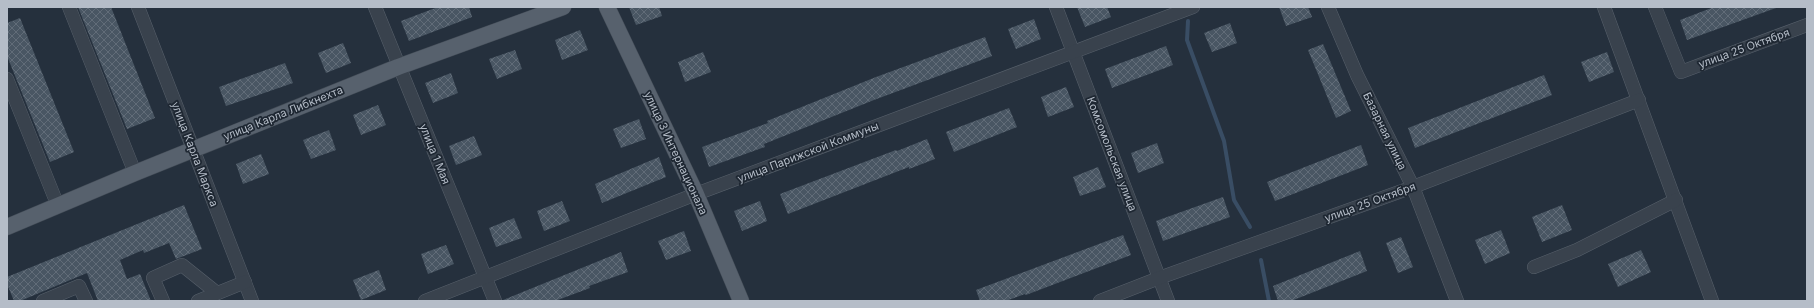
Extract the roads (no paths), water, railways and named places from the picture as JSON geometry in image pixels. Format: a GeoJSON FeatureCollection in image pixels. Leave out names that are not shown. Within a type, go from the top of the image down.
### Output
{"type":"FeatureCollection","features":[{"type":"Feature","properties":{"kind":"main road","name":"улица Карла Либкнехта"},"geometry":{"type":"LineString","coordinates":[[7,227],[135,172],[398,67],[563,7]]}},
{"type":"Feature","properties":{"kind":"main road","name":"улица 3 Интернационала"},"geometry":{"type":"LineString","coordinates":[[607,7],[696,194],[741,301]]}},
{"type":"Feature","properties":{"kind":"street"},"geometry":{"type":"LineString","coordinates":[[69,7],[135,172]]}},
{"type":"Feature","properties":{"kind":"street","name":"улица Карла Маркса"},"geometry":{"type":"LineString","coordinates":[[138,7],[252,301]]}},
{"type":"Feature","properties":{"kind":"street","name":"улица 1 Мая"},"geometry":{"type":"LineString","coordinates":[[375,7],[398,67],[495,301]]}},
{"type":"Feature","properties":{"kind":"street","name":"Комсомольская улица"},"geometry":{"type":"LineString","coordinates":[[1056,7],[1168,301]]}},
{"type":"Feature","properties":{"kind":"street","name":"улица Парижской Коммуны"},"geometry":{"type":"LineString","coordinates":[[425,301],[485,276],[696,194],[1193,7]]}},
{"type":"Feature","properties":{"kind":"street","name":"Базарная улица"},"geometry":{"type":"LineString","coordinates":[[1328,7],[1357,75],[1413,187],[1457,301]]}},
{"type":"Feature","properties":{"kind":"street"},"geometry":{"type":"LineString","coordinates":[[1604,7],[1712,301]]}},
{"type":"Feature","properties":{"kind":"street","name":"улица 25 Октября"},"geometry":{"type":"LineString","coordinates":[[1654,7],[1681,72],[1807,25]]}},
{"type":"Feature","properties":{"kind":"street"},"geometry":{"type":"LineString","coordinates":[[7,79],[58,206]]}},
{"type":"Feature","properties":{"kind":"street","name":"улица 25 Октября"},"geometry":{"type":"LineString","coordinates":[[1100,301],[1159,278],[1413,187],[1639,100]]}},
{"type":"Feature","properties":{"kind":"street"},"geometry":{"type":"LineString","coordinates":[[1534,267],[1577,250],[1676,200]]}},
{"type":"Feature","properties":{"kind":"street"},"geometry":{"type":"LineString","coordinates":[[163,301],[153,278],[182,265],[217,293]]}},
{"type":"Feature","properties":{"kind":"street"},"geometry":{"type":"LineString","coordinates":[[198,301],[245,282]]}},
{"type":"Feature","properties":{"kind":"street"},"geometry":{"type":"LineString","coordinates":[[43,301],[79,286],[86,301]]}},
{"type":"Feature","properties":{"kind":"waterway"},"geometry":{"type":"LineString","coordinates":[[1188,21],[1187,40],[1224,141],[1234,200],[1250,227]]}},
{"type":"Feature","properties":{"kind":"waterway"},"geometry":{"type":"LineString","coordinates":[[1261,260],[1269,301]]}}]}
